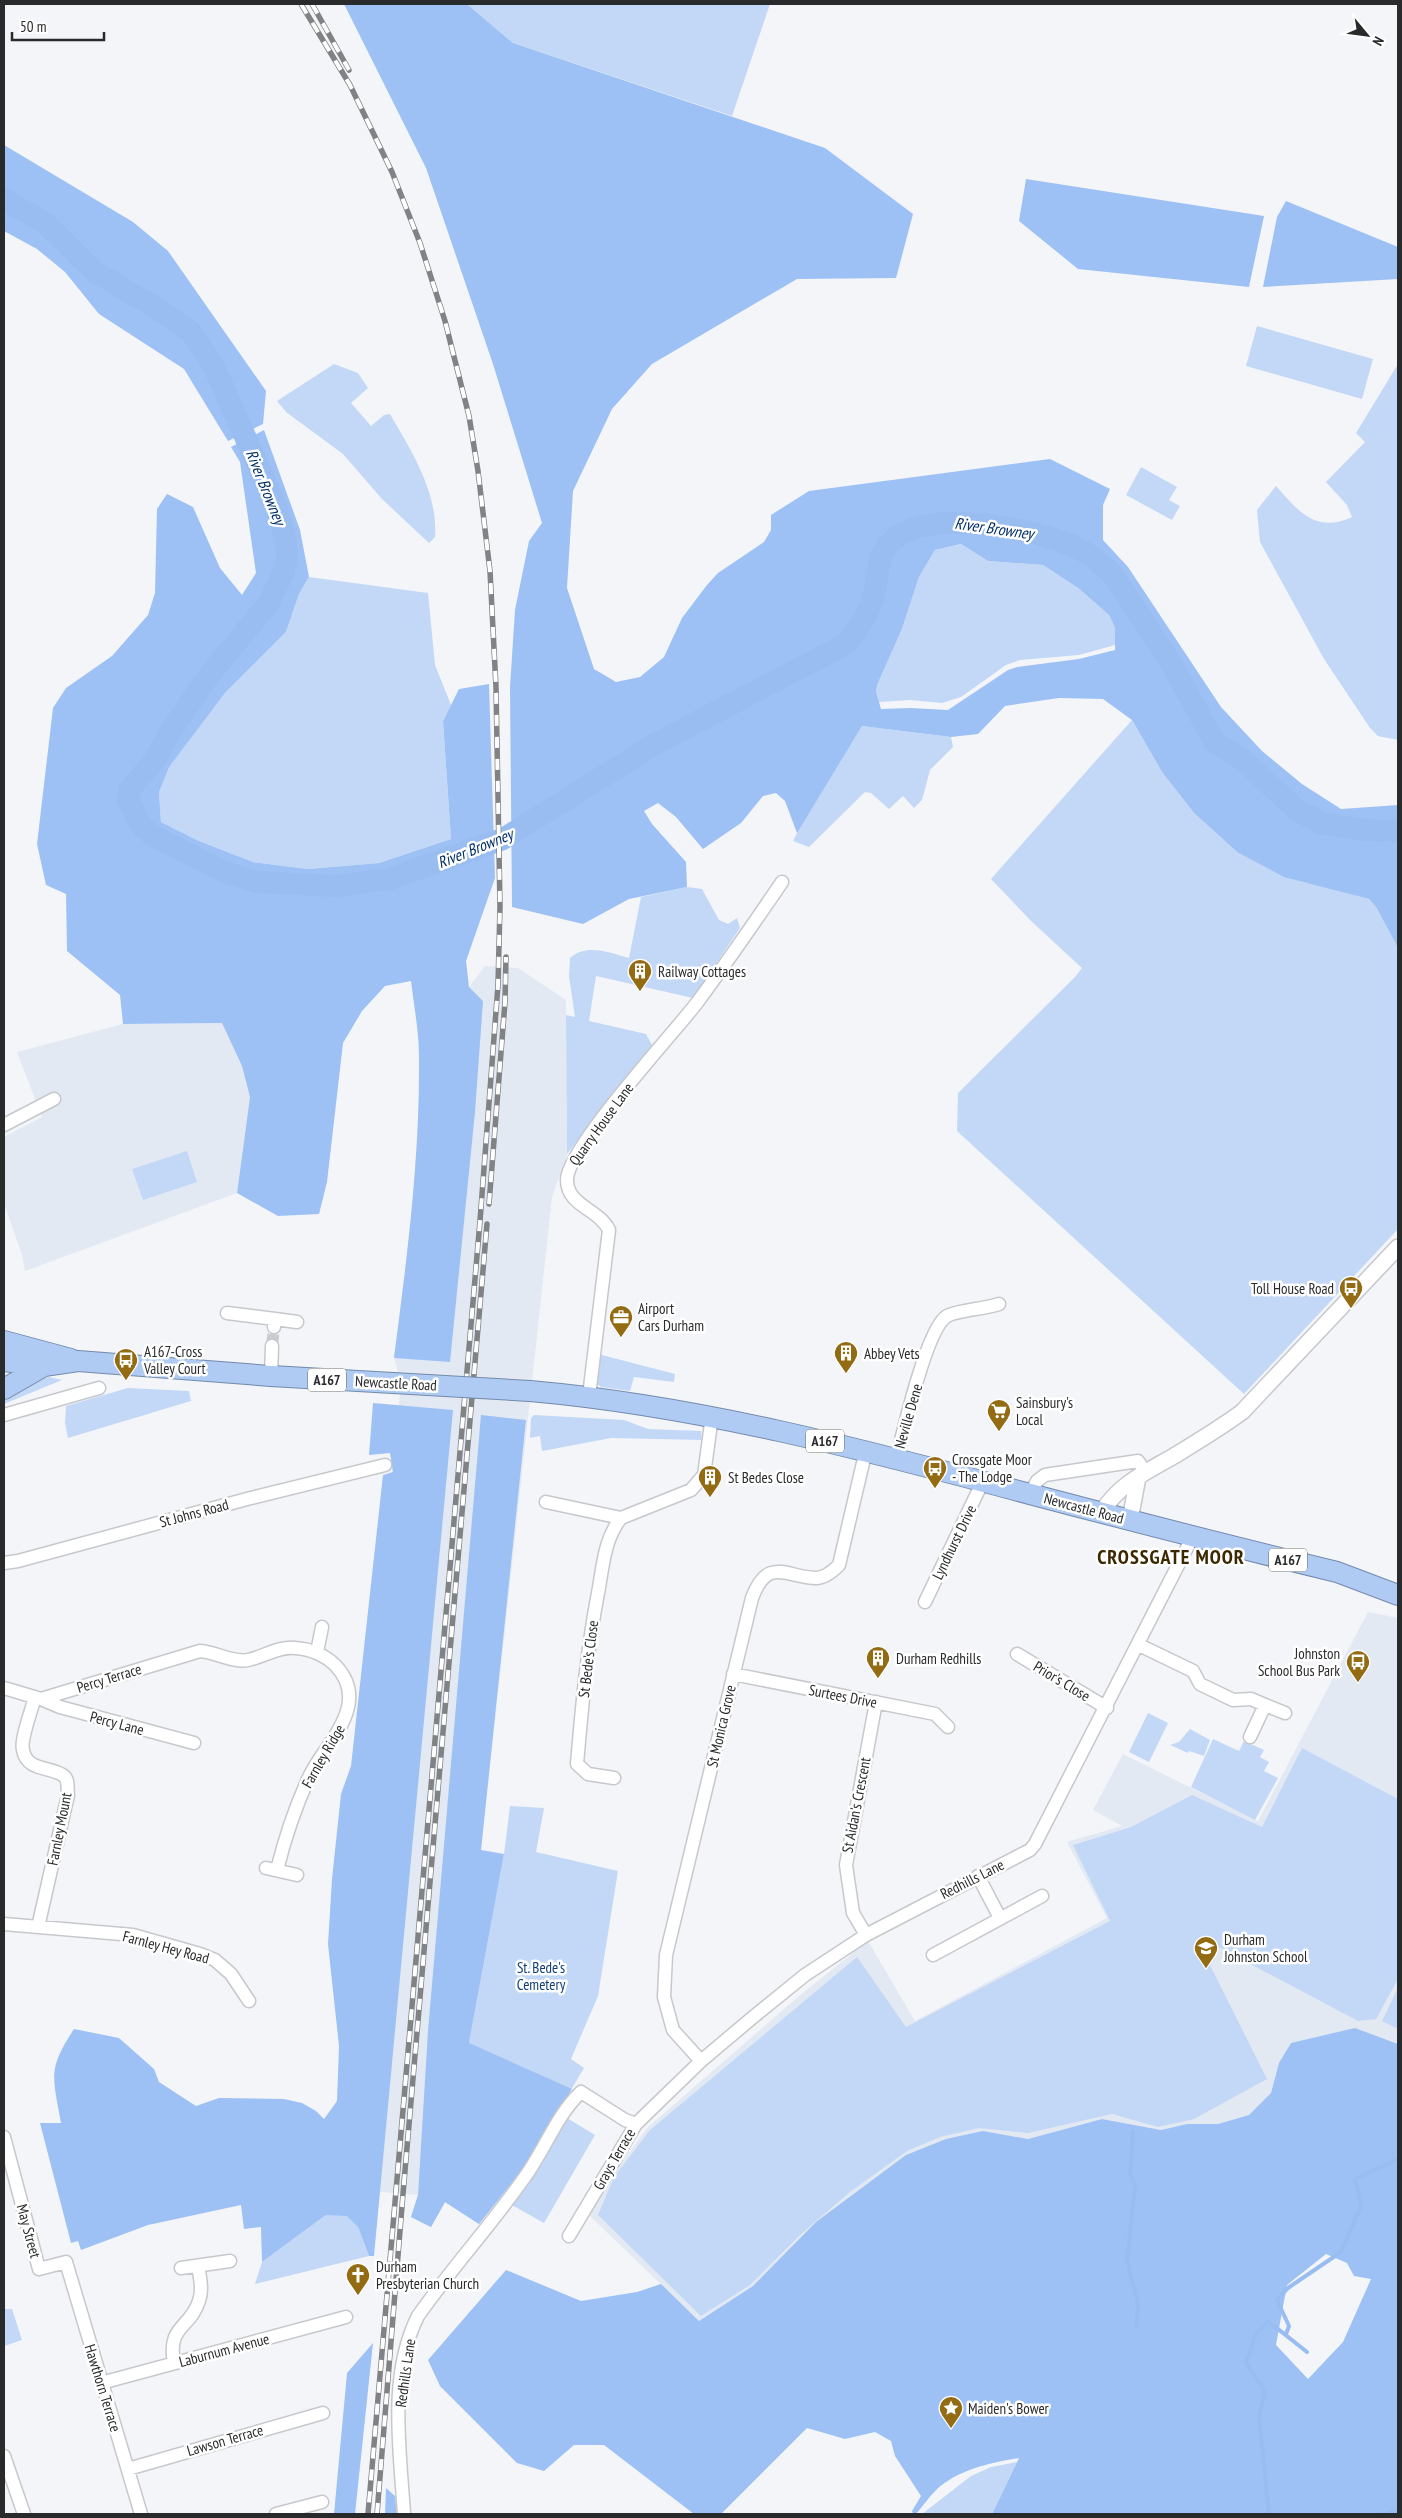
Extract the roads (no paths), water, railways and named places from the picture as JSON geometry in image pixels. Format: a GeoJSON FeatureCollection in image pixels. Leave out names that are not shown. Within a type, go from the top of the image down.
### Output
{"type":"FeatureCollection","features":[{"type":"Feature","properties":{"kind":"highway"},"geometry":{"type":"LineString","coordinates":[[4,1324],[26,1346]]}},
{"type":"Feature","properties":{"kind":"highway","name":"Newcastle Road"},"geometry":{"type":"LineString","coordinates":[[4,1340],[78,1362]]}},
{"type":"Feature","properties":{"kind":"highway","name":"Newcastle Road"},"geometry":{"type":"LineString","coordinates":[[4,1361],[44,1366],[78,1362],[271,1376],[530,1391],[589,1396],[653,1405],[866,1450],[1193,1536]]}},
{"type":"Feature","properties":{"kind":"highway"},"geometry":{"type":"LineString","coordinates":[[4,1390],[44,1366]]}},
{"type":"Feature","properties":{"kind":"highway","name":"A167"},"geometry":{"type":"LineString","coordinates":[[1193,1536],[1337,1572],[1398,1594]]}},
{"type":"Feature","properties":{"kind":"street","name":"Quarry House Lane"},"geometry":{"type":"LineString","coordinates":[[589,1396],[609,1230],[606,1224],[569,1192],[566,1180],[568,1168],[580,1148],[608,1112],[696,1004],[782,882]]}},
{"type":"Feature","properties":{"kind":"street"},"geometry":{"type":"LineString","coordinates":[[4,1125],[54,1099]]}},
{"type":"Feature","properties":{"kind":"street"},"geometry":{"type":"LineString","coordinates":[[1102,1512],[1111,1497],[1125,1484],[1218,1429],[1242,1412],[1398,1247]]}},
{"type":"Feature","properties":{"kind":"street","name":"Neville Dene"},"geometry":{"type":"LineString","coordinates":[[897,1458],[924,1361],[937,1326],[947,1316],[999,1304]]}},
{"type":"Feature","properties":{"kind":"street"},"geometry":{"type":"LineString","coordinates":[[227,1313],[275,1323],[297,1322]]}},
{"type":"Feature","properties":{"kind":"street"},"geometry":{"type":"LineString","coordinates":[[271,1376],[272,1346]]}},
{"type":"Feature","properties":{"kind":"street"},"geometry":{"type":"LineString","coordinates":[[4,1415],[98,1388]]}},
{"type":"Feature","properties":{"kind":"street"},"geometry":{"type":"LineString","coordinates":[[546,1502],[621,1518],[691,1490],[704,1475],[712,1416]]}},
{"type":"Feature","properties":{"kind":"street","name":"St Monica Grove"},"geometry":{"type":"LineString","coordinates":[[701,2061],[672,2030],[664,1998],[666,1955],[752,1598],[758,1582],[772,1573],[790,1572],[817,1578],[831,1573],[839,1565],[866,1450]]}},
{"type":"Feature","properties":{"kind":"street"},"geometry":{"type":"LineString","coordinates":[[1030,1494],[1037,1481],[1045,1475],[1138,1461],[1142,1475],[1130,1520]]}},
{"type":"Feature","properties":{"kind":"street","name":"St Johns Road"},"geometry":{"type":"LineString","coordinates":[[4,1563],[385,1465]]}},
{"type":"Feature","properties":{"kind":"street","name":"Lyndhurst Drive"},"geometry":{"type":"LineString","coordinates":[[925,1602],[983,1481]]}},
{"type":"Feature","properties":{"kind":"street","name":"St Bede's Close"},"geometry":{"type":"LineString","coordinates":[[614,1778],[588,1774],[577,1764],[586,1655],[606,1545],[613,1527],[621,1518]]}},
{"type":"Feature","properties":{"kind":"street","name":"Redhills Lane"},"geometry":{"type":"LineString","coordinates":[[636,2124],[701,2061],[805,1975],[866,1936],[1030,1850],[1036,1844],[1193,1536]]}},
{"type":"Feature","properties":{"kind":"street"},"geometry":{"type":"LineString","coordinates":[[317,1652],[322,1626]]}},
{"type":"Feature","properties":{"kind":"street"},"geometry":{"type":"LineString","coordinates":[[1139,1645],[1193,1671],[1200,1684],[1233,1700],[1251,1699],[1285,1713]]}},
{"type":"Feature","properties":{"kind":"street","name":"Farnley Ridge"},"geometry":{"type":"LineString","coordinates":[[215,1652],[232,1660],[247,1661],[294,1647],[317,1652],[331,1661],[340,1671],[347,1684],[348,1707],[342,1727],[312,1771],[296,1806],[284,1842],[272,1869],[297,1875]]}},
{"type":"Feature","properties":{"kind":"street","name":"Percy Terrace"},"geometry":{"type":"LineString","coordinates":[[38,1698],[200,1651],[215,1652]]}},
{"type":"Feature","properties":{"kind":"street","name":"Prior's Close"},"geometry":{"type":"LineString","coordinates":[[1017,1654],[1107,1708]]}},
{"type":"Feature","properties":{"kind":"street","name":"Surtees Drive"},"geometry":{"type":"LineString","coordinates":[[734,1674],[934,1714],[948,1727]]}},
{"type":"Feature","properties":{"kind":"street"},"geometry":{"type":"LineString","coordinates":[[4,1688],[38,1698]]}},
{"type":"Feature","properties":{"kind":"street","name":"Percy Lane"},"geometry":{"type":"LineString","coordinates":[[38,1698],[60,1707],[194,1743]]}},
{"type":"Feature","properties":{"kind":"street","name":"Farnley Mount"},"geometry":{"type":"LineString","coordinates":[[38,1698],[22,1749],[26,1759],[38,1768],[64,1776],[67,1782],[68,1795],[38,1927]]}},
{"type":"Feature","properties":{"kind":"street","name":"St Aidan's Crescent"},"geometry":{"type":"LineString","coordinates":[[866,1936],[853,1913],[846,1865],[876,1702]]}},
{"type":"Feature","properties":{"kind":"street"},"geometry":{"type":"LineString","coordinates":[[1250,1737],[1265,1705]]}},
{"type":"Feature","properties":{"kind":"street"},"geometry":{"type":"LineString","coordinates":[[978,1876],[1000,1918]]}},
{"type":"Feature","properties":{"kind":"street"},"geometry":{"type":"LineString","coordinates":[[933,1955],[1042,1896]]}},
{"type":"Feature","properties":{"kind":"street","name":"Farnley Hey Road"},"geometry":{"type":"LineString","coordinates":[[4,1924],[133,1935],[200,1954],[215,1960],[231,1974],[249,2001]]}},
{"type":"Feature","properties":{"kind":"street","name":"Grays Terrace"},"geometry":{"type":"LineString","coordinates":[[570,2102],[581,2092],[625,2120],[636,2124],[570,2236]]}},
{"type":"Feature","properties":{"kind":"street","name":"Redhills Lane"},"geometry":{"type":"LineString","coordinates":[[404,2514],[398,2423],[404,2358],[412,2327],[433,2294],[529,2171],[570,2102]]}},
{"type":"Feature","properties":{"kind":"street","name":"May Street"},"geometry":{"type":"LineString","coordinates":[[4,2137],[39,2270],[66,2262]]}},
{"type":"Feature","properties":{"kind":"street"},"geometry":{"type":"LineString","coordinates":[[181,2268],[230,2261]]}},
{"type":"Feature","properties":{"kind":"street","name":"Hawthorn Terrace"},"geometry":{"type":"LineString","coordinates":[[66,2262],[141,2514]]}},
{"type":"Feature","properties":{"kind":"street"},"geometry":{"type":"LineString","coordinates":[[174,2363],[172,2344],[174,2336],[200,2300],[201,2285],[198,2266]]}},
{"type":"Feature","properties":{"kind":"street","name":"Laburnum Avenue"},"geometry":{"type":"LineString","coordinates":[[102,2383],[346,2316]]}},
{"type":"Feature","properties":{"kind":"street","name":"Lawson Terrace"},"geometry":{"type":"LineString","coordinates":[[128,2469],[323,2413]]}},
{"type":"Feature","properties":{"kind":"street"},"geometry":{"type":"LineString","coordinates":[[4,2456],[24,2514]]}},
{"type":"Feature","properties":{"kind":"street"},"geometry":{"type":"LineString","coordinates":[[276,2514],[322,2502]]}},
{"type":"Feature","properties":{"kind":"waterway","name":"River Browney"},"geometry":{"type":"LineString","coordinates":[[4,199],[45,223],[95,272],[156,308],[192,333],[215,369],[276,506],[285,536],[287,557],[284,571],[268,604],[207,678],[169,734],[155,760],[129,790],[128,800],[142,827],[155,837],[227,873],[257,882],[335,886],[389,879],[503,839],[655,744],[846,644],[871,605],[882,556],[889,544],[906,532],[927,525],[953,523],[980,524],[1034,533],[1058,540],[1091,556],[1113,575],[1171,663],[1214,741],[1243,760],[1297,810],[1323,824],[1377,831],[1398,830]]}},
{"type":"Feature","properties":{"kind":"waterway"},"geometry":{"type":"LineString","coordinates":[[1133,2131],[1130,2174],[1135,2186],[1127,2260],[1138,2305],[1136,2327]]}},
{"type":"Feature","properties":{"kind":"waterway"},"geometry":{"type":"LineString","coordinates":[[1286,2334],[1289,2326],[1277,2300],[1288,2288],[1341,2252],[1361,2206],[1355,2179],[1398,2159]]}},
{"type":"Feature","properties":{"kind":"waterway"},"geometry":{"type":"LineString","coordinates":[[1269,2514],[1259,2417],[1265,2391],[1246,2363],[1256,2334],[1268,2321],[1307,2352]]}},
{"type":"Feature","properties":{"kind":"waterway"},"geometry":{"type":"LineString","coordinates":[[1383,2514],[1398,2510]]}},
{"type":"Feature","properties":{"kind":"tunnel"},"geometry":{"type":"LineString","coordinates":[[272,1346],[274,1327]]}},
{"type":"Feature","properties":{"kind":"railway"},"geometry":{"type":"LineString","coordinates":[[301,4],[350,85],[392,172],[420,243],[445,321],[469,416],[478,471],[490,571],[496,687],[500,906],[498,985],[480,1221],[368,2514]]}},
{"type":"Feature","properties":{"kind":"railway"},"geometry":{"type":"LineString","coordinates":[[312,4],[349,70]]}},
{"type":"Feature","properties":{"kind":"railway"},"geometry":{"type":"LineString","coordinates":[[489,1204],[505,1002],[506,957]]}},
{"type":"Feature","properties":{"kind":"railway"},"geometry":{"type":"LineString","coordinates":[[377,2514],[487,1224]]}},
{"type":"Feature","properties":{"kind":"place","name":"Railway Cottages"},"geometry":{"type":"Point","coordinates":[640,992]}},
{"type":"Feature","properties":{"kind":"place","name":"Toll House Road"},"geometry":{"type":"Point","coordinates":[1351,1309]}},
{"type":"Feature","properties":{"kind":"place","name":"Airport Cars Durham"},"geometry":{"type":"Point","coordinates":[621,1338]}},
{"type":"Feature","properties":{"kind":"place","name":"Abbey Vets"},"geometry":{"type":"Point","coordinates":[846,1374]}},
{"type":"Feature","properties":{"kind":"place","name":"A167-Cross Valley Court"},"geometry":{"type":"Point","coordinates":[126,1381]}},
{"type":"Feature","properties":{"kind":"place","name":"Sainsbury's Local"},"geometry":{"type":"Point","coordinates":[999,1432]}},
{"type":"Feature","properties":{"kind":"place","name":"Crossgate Moor - The Lodge"},"geometry":{"type":"Point","coordinates":[935,1489]}},
{"type":"Feature","properties":{"kind":"place","name":"St Bedes Close"},"geometry":{"type":"Point","coordinates":[710,1498]}},
{"type":"Feature","properties":{"kind":"place","name":"Durham Redhills"},"geometry":{"type":"Point","coordinates":[878,1679]}},
{"type":"Feature","properties":{"kind":"place","name":"Johnston School Bus Park"},"geometry":{"type":"Point","coordinates":[1358,1683]}},
{"type":"Feature","properties":{"kind":"place","name":"Durham Johnston School"},"geometry":{"type":"Point","coordinates":[1206,1969]}},
{"type":"Feature","properties":{"kind":"place","name":"Durham Presbyterian Church"},"geometry":{"type":"Point","coordinates":[358,2296]}},
{"type":"Feature","properties":{"kind":"place","name":"Maiden's Bower"},"geometry":{"type":"Point","coordinates":[951,2429]}},
{"type":"Feature","properties":{"kind":"district","name":"CROSSGATE MOOR"},"geometry":{"type":"Point","coordinates":[1171,1557]}},
{"type":"Feature","properties":{"kind":"park label","name":"St. Bede's Cemetery"},"geometry":{"type":"Point","coordinates":[541,1976]}}]}
